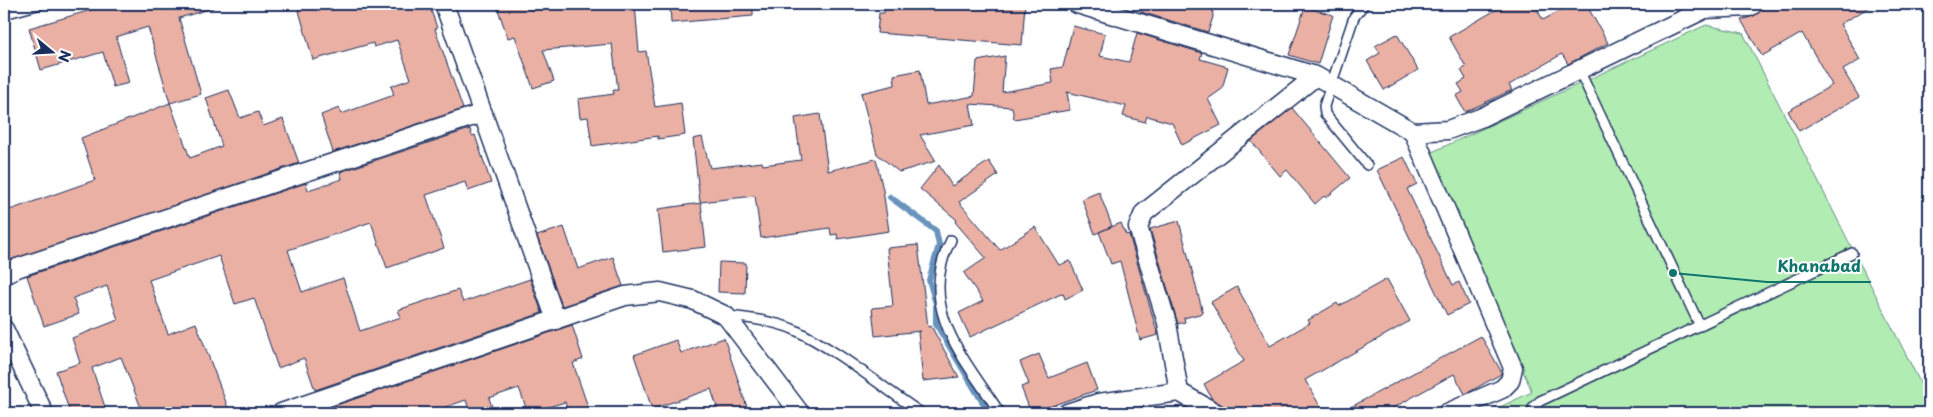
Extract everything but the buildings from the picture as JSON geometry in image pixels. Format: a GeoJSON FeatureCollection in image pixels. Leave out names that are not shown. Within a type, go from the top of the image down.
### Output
{"type":"FeatureCollection","features":[{"type":"Feature","properties":{"kind":"street"},"geometry":{"type":"LineString","coordinates":[[444,4],[556,320]]}},
{"type":"Feature","properties":{"kind":"street"},"geometry":{"type":"LineString","coordinates":[[1077,4],[1324,80],[1413,132],[1448,130],[1480,118],[1704,7],[1749,7],[1754,4]]}},
{"type":"Feature","properties":{"kind":"street"},"geometry":{"type":"LineString","coordinates":[[1179,392],[1167,323],[1138,228],[1144,213],[1324,80]]}},
{"type":"Feature","properties":{"kind":"street"},"geometry":{"type":"LineString","coordinates":[[4,276],[17,268],[483,113]]}},
{"type":"Feature","properties":{"kind":"street"},"geometry":{"type":"LineString","coordinates":[[1413,132],[1513,368],[1510,381],[1502,388],[1447,413]]}},
{"type":"Feature","properties":{"kind":"street"},"geometry":{"type":"LineString","coordinates":[[281,413],[625,296],[660,292],[694,300],[726,316],[800,413]]}},
{"type":"Feature","properties":{"kind":"street"},"geometry":{"type":"LineString","coordinates":[[4,330],[44,413]]}},
{"type":"Feature","properties":{"kind":"street"},"geometry":{"type":"LineString","coordinates":[[1067,413],[1098,403],[1179,392],[1216,413]]}},
{"type":"Feature","properties":{"kind":"lane"},"geometry":{"type":"LineString","coordinates":[[4,14],[41,4]]}},
{"type":"Feature","properties":{"kind":"lane"},"geometry":{"type":"LineString","coordinates":[[1364,4],[1354,17],[1324,80],[1325,114],[1367,165]]}},
{"type":"Feature","properties":{"kind":"lane"},"geometry":{"type":"LineString","coordinates":[[1579,70],[1700,326]]}},
{"type":"Feature","properties":{"kind":"lane"},"geometry":{"type":"LineString","coordinates":[[951,240],[942,257],[938,282],[941,314],[953,340],[1000,413]]}},
{"type":"Feature","properties":{"kind":"lane"},"geometry":{"type":"LineString","coordinates":[[1532,413],[1534,406],[1540,401],[1852,253]]}},
{"type":"Feature","properties":{"kind":"lane"},"geometry":{"type":"LineString","coordinates":[[726,316],[748,318],[794,330],[852,366],[921,413]]}},
{"type":"Feature","properties":{"kind":"green space"},"geometry":{"type":"Polygon","coordinates":[[[1706,25],[1743,33],[1929,400],[1929,413],[1487,413],[1532,392],[1430,153],[1706,25]]]}},
{"type":"Feature","properties":{"kind":"waterway"},"geometry":{"type":"LineString","coordinates":[[890,197],[936,231],[939,245],[929,280],[936,304],[936,324],[989,413]]}},
{"type":"Feature","properties":{"kind":"place","name":"Khanabad"},"geometry":{"type":"Point","coordinates":[1673,273]}}]}
